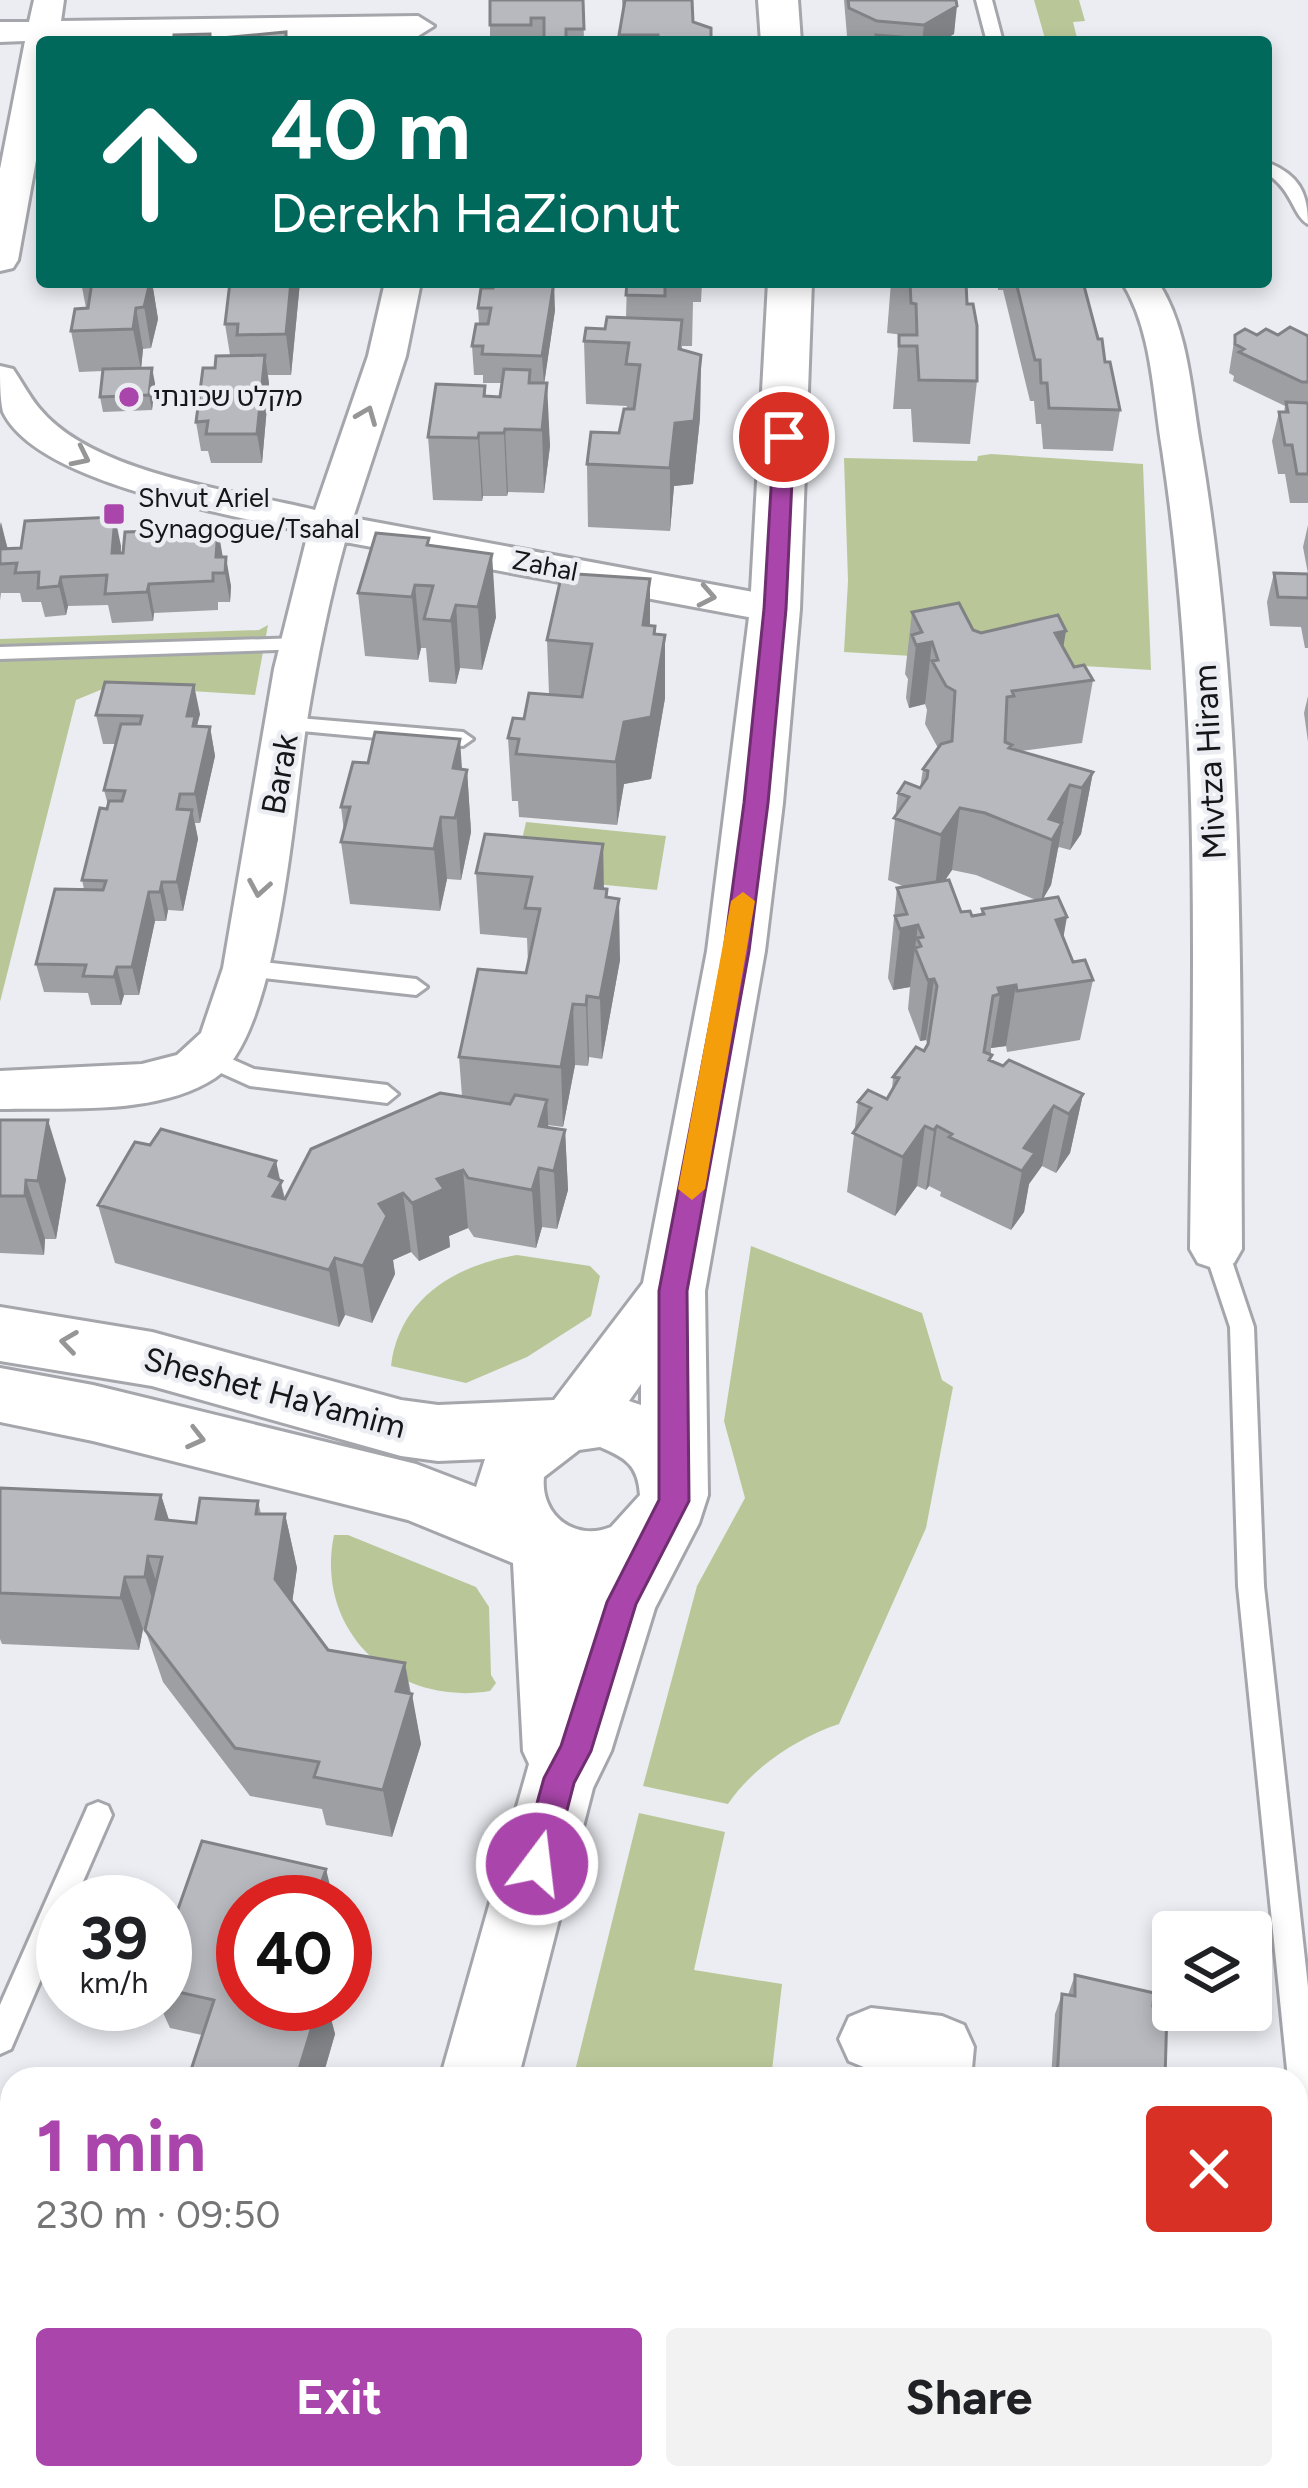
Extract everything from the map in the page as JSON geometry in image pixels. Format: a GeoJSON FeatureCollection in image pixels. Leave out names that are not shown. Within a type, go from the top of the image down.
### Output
{"type":"FeatureCollection","features":[{"type":"Feature","properties":{"kind":"street"},"geometry":{"type":"LineString","coordinates":[[778,0],[781,36]]}},
{"type":"Feature","properties":{"kind":"street"},"geometry":{"type":"LineString","coordinates":[[0,32],[46,16],[419,23]]}},
{"type":"Feature","properties":{"kind":"street"},"geometry":{"type":"LineString","coordinates":[[0,260],[36,69]]}},
{"type":"Feature","properties":{"kind":"street","name":"Barak"},"geometry":{"type":"LineString","coordinates":[[209,1058],[229,1023],[246,968],[300,644],[329,526],[377,390],[402,288]]}},
{"type":"Feature","properties":{"kind":"street"},"geometry":{"type":"LineString","coordinates":[[482,2067],[560,1778],[575,1751],[622,1602],[670,1500],[673,1291],[736,951],[775,609],[790,288]]}},
{"type":"Feature","properties":{"kind":"street","name":"Mivtza Hiram"},"geometry":{"type":"LineString","coordinates":[[1143,288],[1157,313],[1182,446],[1214,782],[1216,1250]]}},
{"type":"Feature","properties":{"kind":"street","name":"Zahal"},"geometry":{"type":"LineString","coordinates":[[0,377],[26,418],[72,455],[123,475],[329,526],[775,609]]}},
{"type":"Feature","properties":{"kind":"street"},"geometry":{"type":"LineString","coordinates":[[0,1090],[145,1082],[209,1058]]}},
{"type":"Feature","properties":{"kind":"street"},"geometry":{"type":"LineString","coordinates":[[565,1424],[627,1424],[650,1438],[666,1456],[670,1500],[649,1540],[627,1554],[576,1559],[540,1544],[519,1522],[511,1502],[511,1480],[532,1441],[565,1424],[673,1291]]}},
{"type":"Feature","properties":{"kind":"street","name":"Sheshet HaYamim"},"geometry":{"type":"LineString","coordinates":[[0,1334],[85,1343],[145,1356],[401,1428],[438,1433],[565,1424]]}},
{"type":"Feature","properties":{"kind":"street","name":"Sheshet HaYamim"},"geometry":{"type":"LineString","coordinates":[[0,1395],[93,1413],[416,1493],[540,1544]]}},
{"type":"Feature","properties":{"kind":"street"},"geometry":{"type":"LineString","coordinates":[[540,1544],[555,1639],[560,1778]]}},
{"type":"Feature","properties":{"kind":"street"},"geometry":{"type":"LineString","coordinates":[[871,2039],[942,2047],[940,2067]]}},
{"type":"Feature","properties":{"kind":"lane"},"geometry":{"type":"LineString","coordinates":[[984,0],[993,36]]}},
{"type":"Feature","properties":{"kind":"lane"},"geometry":{"type":"LineString","coordinates":[[1272,170],[1285,177],[1304,202],[1308,219]]}},
{"type":"Feature","properties":{"kind":"lane"},"geometry":{"type":"LineString","coordinates":[[0,652],[300,644]]}},
{"type":"Feature","properties":{"kind":"lane"},"geometry":{"type":"LineString","coordinates":[[287,724],[463,739]]}},
{"type":"Feature","properties":{"kind":"lane"},"geometry":{"type":"LineString","coordinates":[[246,968],[416,987]]}},
{"type":"Feature","properties":{"kind":"lane"},"geometry":{"type":"LineString","coordinates":[[209,1058],[250,1076],[387,1094]]}},
{"type":"Feature","properties":{"kind":"lane"},"geometry":{"type":"LineString","coordinates":[[1216,1250],[1242,1327],[1251,1586],[1302,2067]]}},
{"type":"Feature","properties":{"kind":"lane"},"geometry":{"type":"LineString","coordinates":[[1,2034],[98,1815]]}},
{"type":"Feature","properties":{"kind":"green space"},"geometry":{"type":"Polygon","coordinates":[[[1034,0],[1079,0],[1085,21],[1073,22],[1076,36],[1044,36],[1034,0]]]}},
{"type":"Feature","properties":{"kind":"green space"},"geometry":{"type":"Polygon","coordinates":[[[978,456],[1143,464],[1151,670],[844,652],[848,581],[844,458],[977,461],[978,456]]]}},
{"type":"Feature","properties":{"kind":"green space"},"geometry":{"type":"Polygon","coordinates":[[[268,625],[255,695],[110,686],[76,700],[0,1002],[0,639],[259,630],[268,625]]]}},
{"type":"Feature","properties":{"kind":"green space"},"geometry":{"type":"Polygon","coordinates":[[[526,822],[666,836],[657,890],[514,876],[526,822]]]}},
{"type":"Feature","properties":{"kind":"green space"},"geometry":{"type":"Polygon","coordinates":[[[751,1246],[922,1313],[942,1380],[953,1387],[926,1528],[839,1724],[777,1755],[728,1804],[643,1786],[697,1586],[745,1498],[724,1421],[751,1246]]]}},
{"type":"Feature","properties":{"kind":"green space"},"geometry":{"type":"Polygon","coordinates":[[[517,1255],[590,1266],[600,1276],[591,1316],[527,1357],[466,1383],[391,1366],[405,1322],[434,1289],[472,1267],[517,1255]]]}},
{"type":"Feature","properties":{"kind":"green space"},"geometry":{"type":"Polygon","coordinates":[[[334,1535],[348,1535],[476,1587],[489,1607],[491,1675],[496,1683],[490,1691],[455,1693],[423,1687],[394,1674],[369,1655],[350,1631],[337,1602],[331,1570],[334,1535]]]}},
{"type":"Feature","properties":{"kind":"green space"},"geometry":{"type":"Polygon","coordinates":[[[639,1813],[725,1832],[694,1970],[782,1984],[772,2067],[576,2067],[639,1813]]]}},
{"type":"Feature","properties":{"kind":"building"},"geometry":{"type":"Polygon","coordinates":[[[490,0],[583,0],[584,29],[566,29],[566,36],[544,36],[544,18],[531,18],[531,25],[490,25],[490,0]]]}},
{"type":"Feature","properties":{"kind":"building"},"geometry":{"type":"Polygon","coordinates":[[[625,0],[692,0],[693,22],[711,28],[711,36],[619,35],[625,0]]]}},
{"type":"Feature","properties":{"kind":"building"},"geometry":{"type":"Polygon","coordinates":[[[848,0],[956,0],[957,6],[924,25],[877,21],[849,8],[848,0]]]}},
{"type":"Feature","properties":{"kind":"building"},"geometry":{"type":"Polygon","coordinates":[[[91,288],[149,288],[144,307],[136,308],[133,329],[71,331],[75,309],[88,308],[91,288]]]}},
{"type":"Feature","properties":{"kind":"building"},"geometry":{"type":"Polygon","coordinates":[[[229,288],[290,288],[286,334],[237,335],[238,324],[225,324],[229,288]]]}},
{"type":"Feature","properties":{"kind":"building"},"geometry":{"type":"Polygon","coordinates":[[[481,288],[553,288],[542,356],[482,354],[483,346],[472,346],[476,324],[488,324],[491,308],[478,308],[481,288]]]}},
{"type":"Feature","properties":{"kind":"building"},"geometry":{"type":"Polygon","coordinates":[[[627,288],[665,288],[665,296],[626,295],[627,288]]]}},
{"type":"Feature","properties":{"kind":"building"},"geometry":{"type":"Polygon","coordinates":[[[910,288],[966,288],[967,304],[973,304],[977,326],[977,381],[919,380],[917,346],[899,346],[899,335],[917,335],[916,304],[911,303],[910,288]]]}},
{"type":"Feature","properties":{"kind":"building"},"geometry":{"type":"Polygon","coordinates":[[[1017,288],[1085,288],[1105,362],[1110,362],[1120,410],[1049,408],[1047,383],[1041,383],[1040,360],[1035,360],[1017,288]]]}},
{"type":"Feature","properties":{"kind":"building"},"geometry":{"type":"Polygon","coordinates":[[[607,317],[682,320],[679,349],[701,355],[694,421],[675,423],[670,468],[587,464],[591,432],[619,433],[624,409],[634,409],[640,365],[626,364],[629,343],[584,341],[586,328],[605,329],[607,317]]]}},
{"type":"Feature","properties":{"kind":"building"},"geometry":{"type":"Polygon","coordinates":[[[1290,327],[1308,336],[1308,382],[1239,352],[1244,349],[1235,344],[1235,335],[1245,329],[1257,335],[1266,329],[1278,335],[1290,327]]]}},
{"type":"Feature","properties":{"kind":"building"},"geometry":{"type":"Polygon","coordinates":[[[265,355],[257,434],[206,434],[208,421],[196,422],[203,368],[215,368],[216,356],[265,355]]]}},
{"type":"Feature","properties":{"kind":"building"},"geometry":{"type":"Polygon","coordinates":[[[152,368],[149,395],[100,397],[103,369],[152,368]]]}},
{"type":"Feature","properties":{"kind":"building"},"geometry":{"type":"Polygon","coordinates":[[[504,369],[530,370],[529,383],[547,383],[542,430],[505,429],[504,433],[479,433],[478,438],[428,437],[436,384],[485,386],[484,396],[500,397],[504,369]]]}},
{"type":"Feature","properties":{"kind":"building"},"geometry":{"type":"Polygon","coordinates":[[[1286,402],[1308,403],[1308,474],[1297,474],[1292,445],[1285,445],[1279,412],[1288,412],[1286,402]]]}},
{"type":"Feature","properties":{"kind":"building"},"geometry":{"type":"Polygon","coordinates":[[[115,517],[112,553],[123,553],[125,532],[218,529],[216,557],[226,557],[225,573],[213,573],[213,581],[149,584],[147,592],[105,594],[107,575],[61,577],[59,586],[38,588],[39,572],[15,573],[17,563],[0,564],[0,549],[21,548],[25,521],[115,517]]]}},
{"type":"Feature","properties":{"kind":"building"},"geometry":{"type":"Polygon","coordinates":[[[376,533],[429,538],[427,545],[492,554],[478,607],[456,605],[451,621],[424,619],[433,586],[415,585],[412,597],[358,593],[376,533]]]}},
{"type":"Feature","properties":{"kind":"building"},"geometry":{"type":"Polygon","coordinates":[[[562,573],[650,579],[643,625],[655,626],[654,634],[665,635],[651,717],[624,722],[616,762],[516,754],[519,739],[508,738],[513,718],[524,719],[529,693],[582,697],[592,644],[547,640],[562,573]]]}},
{"type":"Feature","properties":{"kind":"building"},"geometry":{"type":"Polygon","coordinates":[[[1274,573],[1308,574],[1308,598],[1278,597],[1274,573]]]}},
{"type":"Feature","properties":{"kind":"building"},"geometry":{"type":"Polygon","coordinates":[[[959,603],[973,630],[981,633],[1058,615],[1066,631],[1055,633],[1074,667],[1084,665],[1093,680],[1012,691],[1014,696],[1007,697],[1005,742],[1012,745],[1009,748],[1093,772],[1082,788],[1070,785],[1049,819],[1062,823],[1052,840],[960,808],[941,835],[894,818],[909,797],[898,793],[905,782],[920,788],[927,778],[928,771],[923,769],[941,744],[952,741],[955,691],[946,686],[932,661],[938,660],[932,642],[916,645],[912,635],[922,632],[912,612],[959,603]]]}},
{"type":"Feature","properties":{"kind":"building"},"geometry":{"type":"Polygon","coordinates":[[[105,682],[194,685],[187,716],[195,716],[193,726],[210,727],[195,794],[180,794],[177,809],[192,810],[177,882],[162,882],[160,892],[149,892],[132,967],[117,967],[114,977],[83,976],[86,965],[36,964],[55,889],[103,890],[106,881],[82,880],[100,808],[107,809],[109,801],[122,801],[125,791],[104,790],[121,724],[140,724],[142,716],[96,715],[105,682]]]}},
{"type":"Feature","properties":{"kind":"building"},"geometry":{"type":"Polygon","coordinates":[[[375,732],[460,739],[453,768],[467,770],[455,818],[441,817],[434,849],[341,842],[350,807],[341,807],[353,762],[368,763],[375,732]]]}},
{"type":"Feature","properties":{"kind":"building"},"geometry":{"type":"Polygon","coordinates":[[[485,834],[603,844],[595,888],[607,889],[606,897],[619,899],[600,998],[587,996],[586,1005],[573,1004],[561,1067],[459,1057],[478,969],[526,973],[540,909],[525,908],[532,877],[476,873],[485,834]]]}},
{"type":"Feature","properties":{"kind":"building"},"geometry":{"type":"Polygon","coordinates":[[[949,880],[961,912],[970,911],[972,916],[984,914],[982,909],[1058,897],[1067,917],[1056,920],[1073,962],[1085,960],[1093,980],[1017,991],[1016,985],[998,988],[1000,994],[993,996],[984,1052],[992,1055],[989,1060],[1003,1066],[1009,1060],[1083,1094],[1069,1114],[1054,1106],[1024,1148],[1035,1153],[1022,1171],[949,1137],[952,1134],[937,1126],[934,1130],[925,1126],[903,1157],[853,1133],[871,1108],[858,1102],[868,1090],[887,1099],[899,1078],[893,1077],[916,1047],[924,1051],[928,1044],[937,986],[934,979],[928,980],[915,948],[921,946],[917,938],[923,937],[918,925],[900,929],[895,916],[907,914],[897,888],[949,880]]]}},
{"type":"Feature","properties":{"kind":"building"},"geometry":{"type":"Polygon","coordinates":[[[440,1093],[510,1104],[515,1095],[547,1100],[539,1126],[565,1130],[554,1171],[539,1168],[532,1190],[468,1178],[463,1170],[437,1179],[444,1189],[412,1203],[403,1193],[379,1204],[387,1216],[363,1266],[335,1258],[329,1270],[98,1205],[135,1142],[150,1145],[161,1129],[276,1161],[269,1176],[282,1181],[273,1196],[285,1199],[311,1149],[440,1093]]]}},
{"type":"Feature","properties":{"kind":"building"},"geometry":{"type":"Polygon","coordinates":[[[0,1120],[48,1120],[38,1181],[26,1180],[25,1196],[0,1196],[0,1120]]]}},
{"type":"Feature","properties":{"kind":"building"},"geometry":{"type":"Polygon","coordinates":[[[0,1488],[161,1495],[156,1519],[196,1523],[200,1498],[258,1501],[256,1514],[285,1514],[275,1579],[328,1650],[405,1663],[396,1691],[412,1694],[383,1790],[314,1777],[319,1762],[235,1748],[145,1630],[162,1557],[148,1556],[145,1577],[125,1577],[121,1598],[0,1593],[0,1488]]]}},
{"type":"Feature","properties":{"kind":"building"},"geometry":{"type":"Polygon","coordinates":[[[202,1841],[326,1869],[324,1875],[216,1875],[216,2031],[311,2031],[300,2067],[192,2067],[214,2000],[192,1995],[190,1875],[202,1841]]]}},
{"type":"Feature","properties":{"kind":"building"},"geometry":{"type":"Polygon","coordinates":[[[1075,1975],[1152,1993],[1152,2031],[1166,2031],[1165,2067],[1058,2067],[1062,1994],[1075,1996],[1075,1975]]]}},
{"type":"Feature","properties":{"kind":"slow traffic"},"geometry":{"type":"LineString","coordinates":[[692,1189],[743,901]]}},
{"type":"Feature","properties":{"kind":"place","name":"מקלט שכונתי"},"geometry":{"type":"Point","coordinates":[129,397]}},
{"type":"Feature","properties":{"kind":"place","name":"Shvut Ariel Synagogue/Tsahal"},"geometry":{"type":"Point","coordinates":[114,514]}},
{"type":"Feature","properties":{"kind":"route"},"geometry":{"type":"LineString","coordinates":[[537,1864],[560,1778],[575,1751],[622,1602],[674,1501],[673,1291],[736,951],[756,803],[775,609],[784,437]]}}]}
